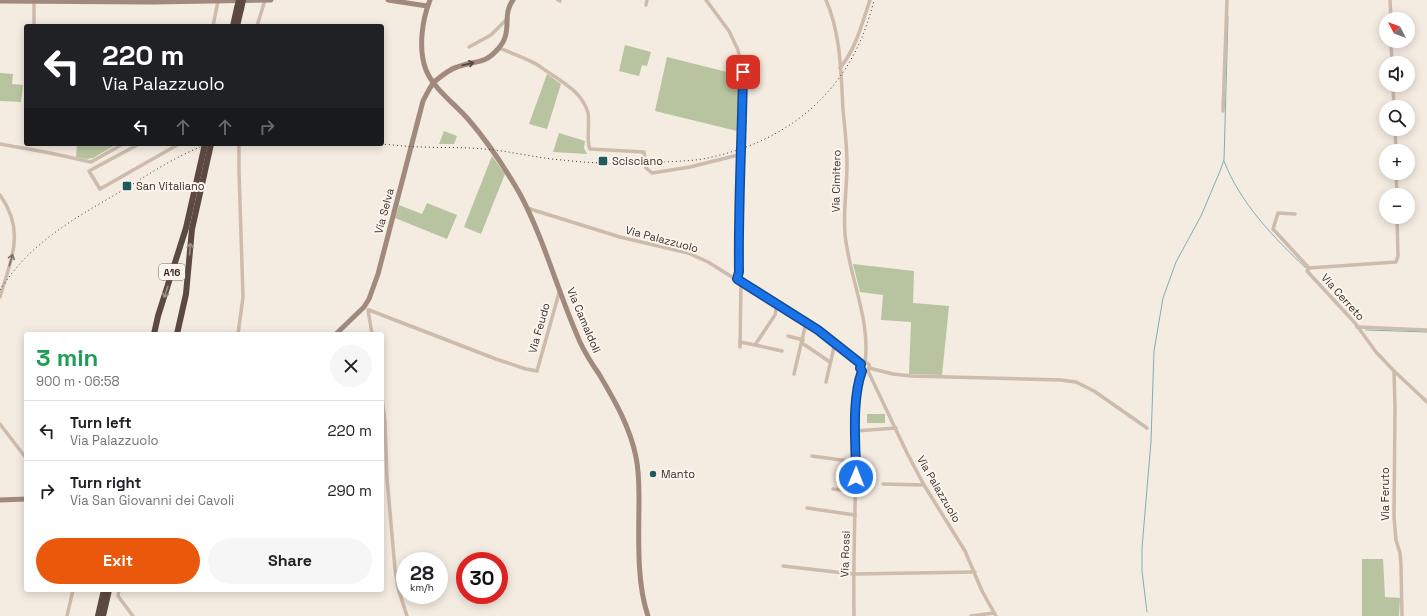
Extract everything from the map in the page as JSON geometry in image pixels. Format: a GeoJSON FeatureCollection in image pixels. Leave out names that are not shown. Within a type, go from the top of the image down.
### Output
{"type":"FeatureCollection","features":[{"type":"Feature","properties":{"kind":"highway"},"geometry":{"type":"LineString","coordinates":[[237,0],[239,8],[237,24]]}},
{"type":"Feature","properties":{"kind":"highway"},"geometry":{"type":"LineString","coordinates":[[233,24],[239,8],[246,0]]}},
{"type":"Feature","properties":{"kind":"highway","name":"A16"},"geometry":{"type":"LineString","coordinates":[[154,332],[158,316],[186,228],[205,146]]}},
{"type":"Feature","properties":{"kind":"highway","name":"A16"},"geometry":{"type":"LineString","coordinates":[[177,332],[186,294],[192,228],[211,146]]}},
{"type":"Feature","properties":{"kind":"highway"},"geometry":{"type":"LineString","coordinates":[[98,616],[104,592]]}},
{"type":"Feature","properties":{"kind":"highway"},"geometry":{"type":"LineString","coordinates":[[103,616],[109,592]]}},
{"type":"Feature","properties":{"kind":"street"},"geometry":{"type":"LineString","coordinates":[[258,24],[266,0]]}},
{"type":"Feature","properties":{"kind":"street"},"geometry":{"type":"LineString","coordinates":[[0,1],[271,0]]}},
{"type":"Feature","properties":{"kind":"street"},"geometry":{"type":"LineString","coordinates":[[390,0],[427,6]]}},
{"type":"Feature","properties":{"kind":"street","name":"Via Camaldoli"},"geometry":{"type":"LineString","coordinates":[[430,0],[423,22],[422,48],[426,70],[434,83],[485,140],[518,190],[527,208],[581,344],[616,403],[631,436],[638,465],[639,560],[642,591],[648,616]]}},
{"type":"Feature","properties":{"kind":"street"},"geometry":{"type":"LineString","coordinates":[[646,5],[647,0]]}},
{"type":"Feature","properties":{"kind":"street"},"geometry":{"type":"LineString","coordinates":[[706,0],[729,31],[738,50],[743,72],[742,154],[738,219],[739,272],[737,279]]}},
{"type":"Feature","properties":{"kind":"street","name":"Via Cimitero"},"geometry":{"type":"LineString","coordinates":[[826,0],[834,20],[840,68],[847,164],[844,208],[845,234],[850,265],[861,308],[864,331],[866,351],[863,364],[860,368],[862,371]]}},
{"type":"Feature","properties":{"kind":"street"},"geometry":{"type":"LineString","coordinates":[[840,68],[845,62],[858,37],[870,0]]}},
{"type":"Feature","properties":{"kind":"street"},"geometry":{"type":"LineString","coordinates":[[1223,111],[1227,0]]}},
{"type":"Feature","properties":{"kind":"street"},"geometry":{"type":"LineString","coordinates":[[1390,0],[1391,12]]}},
{"type":"Feature","properties":{"kind":"street"},"geometry":{"type":"LineString","coordinates":[[213,24],[218,1]]}},
{"type":"Feature","properties":{"kind":"street"},"geometry":{"type":"LineString","coordinates":[[434,83],[455,68],[488,59],[499,48],[506,39],[510,1]]}},
{"type":"Feature","properties":{"kind":"street"},"geometry":{"type":"LineString","coordinates":[[34,2],[34,24]]}},
{"type":"Feature","properties":{"kind":"street"},"geometry":{"type":"LineString","coordinates":[[469,47],[491,35],[507,19]]}},
{"type":"Feature","properties":{"kind":"street"},"geometry":{"type":"LineString","coordinates":[[499,48],[531,61],[569,86],[580,96],[588,112],[588,147],[592,150],[644,152],[646,168],[652,173],[690,167],[742,154]]}},
{"type":"Feature","properties":{"kind":"street","name":"Via Selva"},"geometry":{"type":"LineString","coordinates":[[338,332],[364,307],[369,299],[378,274],[423,101],[434,83]]}},
{"type":"Feature","properties":{"kind":"street"},"geometry":{"type":"LineString","coordinates":[[0,144],[90,162],[119,146]]}},
{"type":"Feature","properties":{"kind":"street"},"geometry":{"type":"LineString","coordinates":[[135,146],[89,172],[100,189],[175,146]]}},
{"type":"Feature","properties":{"kind":"street"},"geometry":{"type":"LineString","coordinates":[[238,332],[243,297],[239,171],[240,146]]}},
{"type":"Feature","properties":{"kind":"street"},"geometry":{"type":"LineString","coordinates":[[0,195],[7,205],[14,225],[15,242],[0,297]]}},
{"type":"Feature","properties":{"kind":"street","name":"Via Palazzuolo"},"geometry":{"type":"LineString","coordinates":[[527,208],[620,237],[688,253],[708,262],[806,322],[863,364],[869,365],[868,369],[907,453],[924,485],[964,551],[995,615]]}},
{"type":"Feature","properties":{"kind":"street","name":"Via Cerreto"},"geometry":{"type":"LineString","coordinates":[[1295,214],[1278,213],[1273,229],[1310,268],[1307,271],[1357,326],[1376,352],[1427,402]]}},
{"type":"Feature","properties":{"kind":"street"},"geometry":{"type":"LineString","coordinates":[[1310,268],[1396,262],[1398,256],[1397,224]]}},
{"type":"Feature","properties":{"kind":"street"},"geometry":{"type":"LineString","coordinates":[[740,347],[741,282]]}},
{"type":"Feature","properties":{"kind":"street","name":"Via Feudo"},"geometry":{"type":"LineString","coordinates":[[369,310],[496,359],[537,371],[559,293],[561,292]]}},
{"type":"Feature","properties":{"kind":"street"},"geometry":{"type":"LineString","coordinates":[[754,345],[775,315],[777,304]]}},
{"type":"Feature","properties":{"kind":"street"},"geometry":{"type":"LineString","coordinates":[[364,307],[369,310],[372,332]]}},
{"type":"Feature","properties":{"kind":"street"},"geometry":{"type":"LineString","coordinates":[[794,374],[806,322]]}},
{"type":"Feature","properties":{"kind":"street"},"geometry":{"type":"LineString","coordinates":[[1357,326],[1427,330]]}},
{"type":"Feature","properties":{"kind":"street"},"geometry":{"type":"LineString","coordinates":[[788,336],[802,341],[830,362]]}},
{"type":"Feature","properties":{"kind":"street"},"geometry":{"type":"LineString","coordinates":[[740,342],[782,351]]}},
{"type":"Feature","properties":{"kind":"street"},"geometry":{"type":"LineString","coordinates":[[826,382],[834,343]]}},
{"type":"Feature","properties":{"kind":"street"},"geometry":{"type":"LineString","coordinates":[[862,371],[865,372],[868,369],[911,376],[1060,380],[1076,382],[1094,391],[1146,428]]}},
{"type":"Feature","properties":{"kind":"street","name":"Via Rossi"},"geometry":{"type":"LineString","coordinates":[[854,616],[853,574],[856,399],[858,380],[862,371]]}},
{"type":"Feature","properties":{"kind":"street","name":"Via Feruto"},"geometry":{"type":"LineString","coordinates":[[1394,371],[1394,517],[1396,540],[1400,553],[1401,565],[1402,616]]}},
{"type":"Feature","properties":{"kind":"street"},"geometry":{"type":"LineString","coordinates":[[384,414],[394,569],[398,588],[407,616]]}},
{"type":"Feature","properties":{"kind":"street"},"geometry":{"type":"LineString","coordinates":[[0,424],[24,455]]}},
{"type":"Feature","properties":{"kind":"street"},"geometry":{"type":"LineString","coordinates":[[856,431],[896,428]]}},
{"type":"Feature","properties":{"kind":"street"},"geometry":{"type":"LineString","coordinates":[[812,456],[856,462]]}},
{"type":"Feature","properties":{"kind":"street"},"geometry":{"type":"LineString","coordinates":[[883,484],[924,485]]}},
{"type":"Feature","properties":{"kind":"street"},"geometry":{"type":"LineString","coordinates":[[833,489],[855,492]]}},
{"type":"Feature","properties":{"kind":"street"},"geometry":{"type":"LineString","coordinates":[[0,500],[24,499]]}},
{"type":"Feature","properties":{"kind":"street"},"geometry":{"type":"LineString","coordinates":[[807,508],[855,515]]}},
{"type":"Feature","properties":{"kind":"street"},"geometry":{"type":"LineString","coordinates":[[783,566],[853,574],[975,572]]}},
{"type":"Feature","properties":{"kind":"street"},"geometry":{"type":"LineString","coordinates":[[67,616],[73,592]]}},
{"type":"Feature","properties":{"kind":"street"},"geometry":{"type":"LineString","coordinates":[[119,592],[118,596],[133,616]]}},
{"type":"Feature","properties":{"kind":"street"},"geometry":{"type":"LineString","coordinates":[[971,616],[995,615]]}},
{"type":"Feature","properties":{"kind":"green space"},"geometry":{"type":"Polygon","coordinates":[[[625,45],[651,52],[647,66],[642,65],[639,76],[619,71],[625,45]]]}},
{"type":"Feature","properties":{"kind":"green space"},"geometry":{"type":"Polygon","coordinates":[[[667,57],[739,75],[740,78],[738,85],[741,86],[737,131],[655,111],[667,57]]]}},
{"type":"Feature","properties":{"kind":"green space"},"geometry":{"type":"Polygon","coordinates":[[[0,73],[13,74],[12,84],[23,85],[21,102],[0,101],[0,73]]]}},
{"type":"Feature","properties":{"kind":"green space"},"geometry":{"type":"Polygon","coordinates":[[[547,74],[561,84],[547,129],[529,124],[547,74]]]}},
{"type":"Feature","properties":{"kind":"green space"},"geometry":{"type":"Polygon","coordinates":[[[444,131],[457,136],[454,144],[439,144],[444,131]]]}},
{"type":"Feature","properties":{"kind":"green space"},"geometry":{"type":"Polygon","coordinates":[[[559,133],[585,141],[584,148],[587,154],[553,152],[559,133]]]}},
{"type":"Feature","properties":{"kind":"green space"},"geometry":{"type":"Polygon","coordinates":[[[77,146],[114,146],[93,158],[87,159],[76,157],[77,146]]]}},
{"type":"Feature","properties":{"kind":"green space"},"geometry":{"type":"Polygon","coordinates":[[[492,156],[505,174],[481,234],[464,227],[492,156]]]}},
{"type":"Feature","properties":{"kind":"green space"},"geometry":{"type":"Polygon","coordinates":[[[427,203],[457,215],[447,239],[395,218],[399,205],[422,214],[427,203]]]}},
{"type":"Feature","properties":{"kind":"green space"},"geometry":{"type":"Polygon","coordinates":[[[853,264],[914,271],[913,303],[949,306],[942,375],[909,374],[911,322],[881,320],[883,295],[860,292],[853,264]]]}},
{"type":"Feature","properties":{"kind":"green space"},"geometry":{"type":"Polygon","coordinates":[[[867,414],[885,414],[885,423],[867,423],[867,414]]]}},
{"type":"Feature","properties":{"kind":"green space"},"geometry":{"type":"Polygon","coordinates":[[[1362,559],[1383,559],[1385,597],[1400,598],[1399,616],[1362,616],[1362,559]]]}},
{"type":"Feature","properties":{"kind":"waterway"},"geometry":{"type":"LineString","coordinates":[[1147,612],[1142,571],[1142,548],[1151,441],[1154,351],[1163,298],[1176,262],[1201,216],[1224,160],[1228,17]]}},
{"type":"Feature","properties":{"kind":"waterway"},"geometry":{"type":"LineString","coordinates":[[1224,161],[1239,191],[1259,219],[1282,245],[1306,268]]}},
{"type":"Feature","properties":{"kind":"waterway"},"geometry":{"type":"LineString","coordinates":[[1366,330],[1427,332]]}},
{"type":"Feature","properties":{"kind":"railway"},"geometry":{"type":"LineString","coordinates":[[384,144],[413,147],[484,149],[552,159],[613,163],[651,163],[694,160],[712,157],[743,148],[770,136],[795,121],[817,103],[836,82],[852,57],[865,30],[874,0]]}},
{"type":"Feature","properties":{"kind":"railway"},"geometry":{"type":"LineString","coordinates":[[0,290],[26,257],[56,232],[165,164],[203,146]]}},
{"type":"Feature","properties":{"kind":"place","name":"Scisciano"},"geometry":{"type":"Point","coordinates":[603,161]}},
{"type":"Feature","properties":{"kind":"place","name":"San Vitaliano"},"geometry":{"type":"Point","coordinates":[127,186]}},
{"type":"Feature","properties":{"kind":"place","name":"Manto"},"geometry":{"type":"Point","coordinates":[653,474]}},
{"type":"Feature","properties":{"kind":"route"},"geometry":{"type":"LineString","coordinates":[[743,72],[742,160],[738,219],[739,272],[737,279],[824,334],[861,364],[860,368],[862,371],[858,380],[856,399],[856,477]]}}]}
